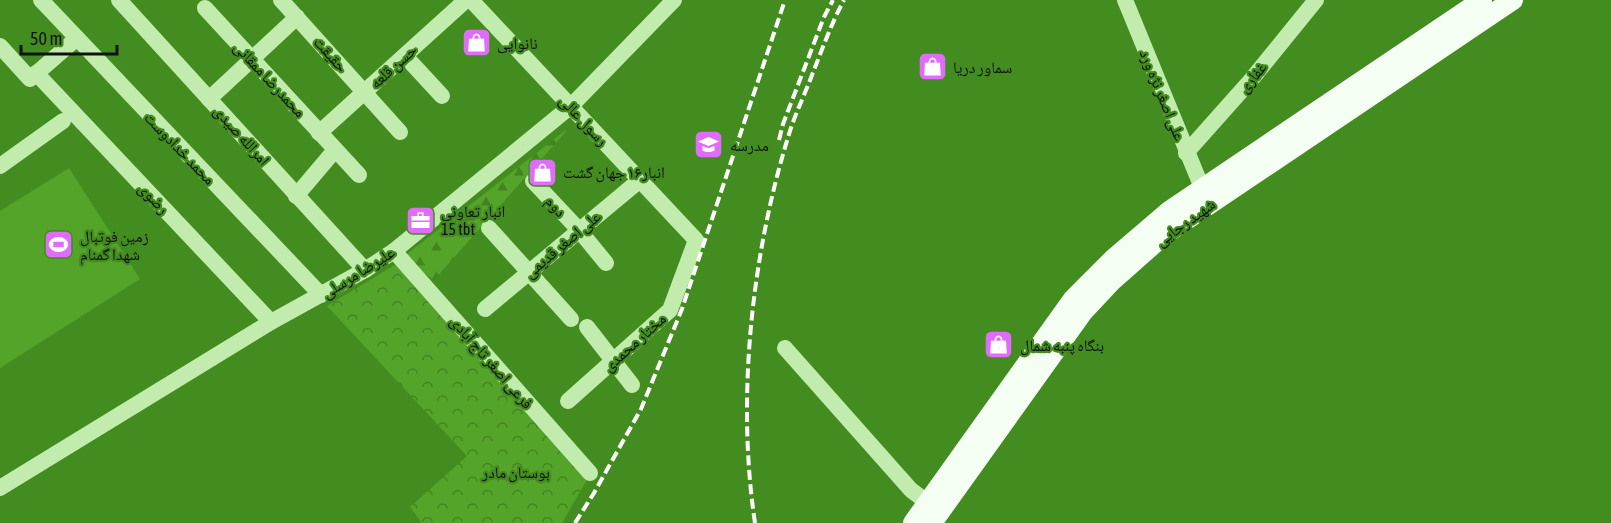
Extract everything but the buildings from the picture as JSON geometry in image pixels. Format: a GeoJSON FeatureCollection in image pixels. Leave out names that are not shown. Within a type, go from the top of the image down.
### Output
{"type":"FeatureCollection","features":[{"type":"Feature","properties":{"kind":"main road","name":"شهید رجایی"},"geometry":{"type":"LineString","coordinates":[[932,523],[1083,312],[1112,281],[1205,196],[1482,0]]}},
{"type":"Feature","properties":{"kind":"main road","name":"شهید رجایی"},"geometry":{"type":"LineString","coordinates":[[913,523],[1073,299],[1114,258],[1161,217],[1205,196],[1513,0]]}},
{"type":"Feature","properties":{"kind":"street","name":"محمد خدادوست"},"geometry":{"type":"LineString","coordinates":[[41,0],[321,295]]}},
{"type":"Feature","properties":{"kind":"street","name":"امرالله صیدی"},"geometry":{"type":"LineString","coordinates":[[119,0],[365,270]]}},
{"type":"Feature","properties":{"kind":"street","name":"حقیقت"},"geometry":{"type":"LineString","coordinates":[[280,0],[400,132]]}},
{"type":"Feature","properties":{"kind":"street","name":"حسن قلعه"},"geometry":{"type":"LineString","coordinates":[[319,133],[468,0]]}},
{"type":"Feature","properties":{"kind":"street","name":"رسول عالی"},"geometry":{"type":"LineString","coordinates":[[468,0],[696,240]]}},
{"type":"Feature","properties":{"kind":"street","name":"علیرضا مرسلی"},"geometry":{"type":"LineString","coordinates":[[0,488],[272,322],[365,270],[393,251],[571,106],[674,0]]}},
{"type":"Feature","properties":{"kind":"street","name":"علی اصغر نژه ورد"},"geometry":{"type":"LineString","coordinates":[[1125,0],[1205,196]]}},
{"type":"Feature","properties":{"kind":"street","name":"غفاری"},"geometry":{"type":"LineString","coordinates":[[1186,153],[1251,80],[1316,0]]}},
{"type":"Feature","properties":{"kind":"street","name":"محمدرضا ممقانی"},"geometry":{"type":"LineString","coordinates":[[205,8],[358,175]]}},
{"type":"Feature","properties":{"kind":"street"},"geometry":{"type":"LineString","coordinates":[[208,99],[297,17]]}},
{"type":"Feature","properties":{"kind":"street"},"geometry":{"type":"LineString","coordinates":[[0,46],[30,79],[76,38]]}},
{"type":"Feature","properties":{"kind":"street"},"geometry":{"type":"LineString","coordinates":[[405,56],[442,96]]}},
{"type":"Feature","properties":{"kind":"street","name":"رضوی"},"geometry":{"type":"LineString","coordinates":[[36,73],[272,322]]}},
{"type":"Feature","properties":{"kind":"street"},"geometry":{"type":"LineString","coordinates":[[0,166],[63,122]]}},
{"type":"Feature","properties":{"kind":"street"},"geometry":{"type":"LineString","coordinates":[[296,196],[334,150]]}},
{"type":"Feature","properties":{"kind":"street","name":"علی اصغر قدیمی"},"geometry":{"type":"LineString","coordinates":[[484,309],[640,180]]}},
{"type":"Feature","properties":{"kind":"street","name":"دوم"},"geometry":{"type":"LineString","coordinates":[[533,182],[579,230],[606,263]]}},
{"type":"Feature","properties":{"kind":"street"},"geometry":{"type":"LineString","coordinates":[[489,228],[572,319]]}},
{"type":"Feature","properties":{"kind":"street","name":"مختار محمدی"},"geometry":{"type":"LineString","coordinates":[[568,401],[670,310],[696,240]]}},
{"type":"Feature","properties":{"kind":"street","name":"فرعی اصغر تاج آبادی"},"geometry":{"type":"LineString","coordinates":[[393,251],[590,473]]}},
{"type":"Feature","properties":{"kind":"street"},"geometry":{"type":"LineString","coordinates":[[586,327],[632,385]]}},
{"type":"Feature","properties":{"kind":"street"},"geometry":{"type":"LineString","coordinates":[[785,348],[911,490],[927,502]]}},
{"type":"Feature","properties":{"kind":"green space"},"geometry":{"type":"Polygon","coordinates":[[[571,126],[434,280],[402,258],[571,126]]]}},
{"type":"Feature","properties":{"kind":"green space","name":"زمین فوتبال شهدا گمنام"},"geometry":{"type":"Polygon","coordinates":[[[69,168],[140,279],[0,368],[0,211],[69,168]]]}},
{"type":"Feature","properties":{"kind":"green space","name":"بوستان مادر"},"geometry":{"type":"Polygon","coordinates":[[[398,263],[588,478],[562,523],[422,523],[410,507],[467,456],[327,306],[398,263]]]}},
{"type":"Feature","properties":{"kind":"railway"},"geometry":{"type":"LineString","coordinates":[[575,523],[641,409],[682,309],[785,0]]}},
{"type":"Feature","properties":{"kind":"railway"},"geometry":{"type":"LineString","coordinates":[[779,140],[824,17],[833,0]]}},
{"type":"Feature","properties":{"kind":"railway"},"geometry":{"type":"LineString","coordinates":[[755,523],[749,475],[747,425],[751,325],[757,275],[766,225],[790,131],[844,0]]}},
{"type":"Feature","properties":{"kind":"place","name":"نانوایی"},"geometry":{"type":"Point","coordinates":[476,43]}},
{"type":"Feature","properties":{"kind":"place","name":"سماور دریا"},"geometry":{"type":"Point","coordinates":[932,67]}},
{"type":"Feature","properties":{"kind":"place","name":"مدرسه"},"geometry":{"type":"Point","coordinates":[709,145]}},
{"type":"Feature","properties":{"kind":"place","name":"انبار۱۶ جهان گشت"},"geometry":{"type":"Point","coordinates":[542,172]}},
{"type":"Feature","properties":{"kind":"place","name":"انبار تعاونی 15 tbt"},"geometry":{"type":"Point","coordinates":[420,220]}},
{"type":"Feature","properties":{"kind":"place","name":"زمین فوتبال شهدا گمنام"},"geometry":{"type":"Point","coordinates":[59,245]}},
{"type":"Feature","properties":{"kind":"place","name":"بنگاه پنبه شمال"},"geometry":{"type":"Point","coordinates":[999,345]}}]}
